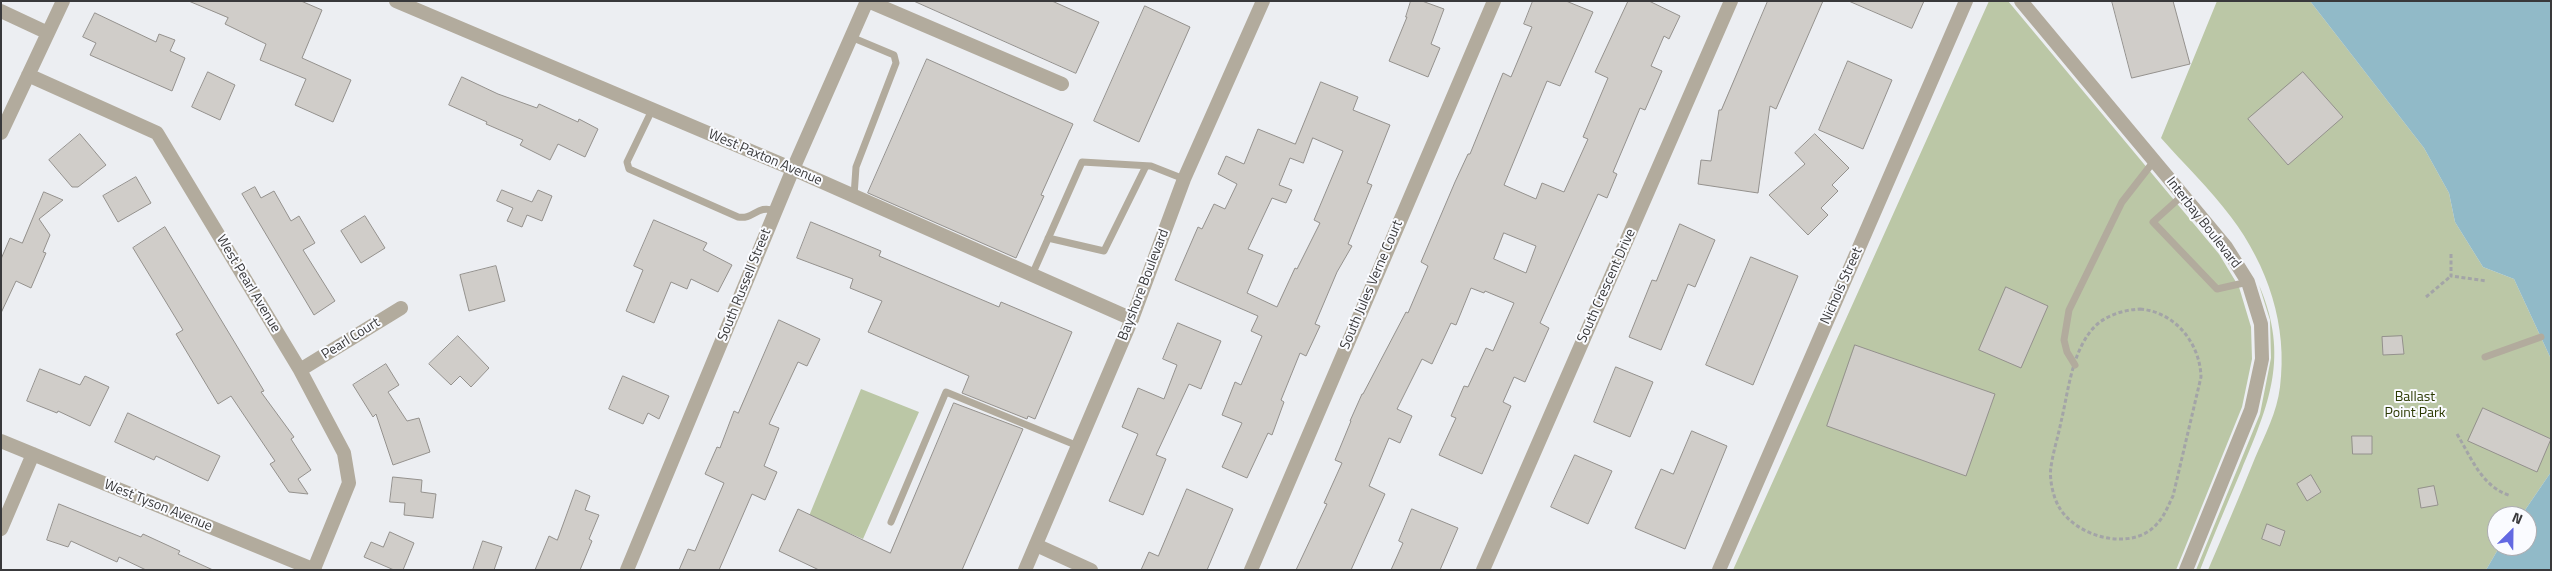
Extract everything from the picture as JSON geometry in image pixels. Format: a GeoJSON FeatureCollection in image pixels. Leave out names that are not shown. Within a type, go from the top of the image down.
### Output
{"type":"FeatureCollection","features":[{"type":"Feature","properties":{"kind":"street"},"geometry":{"type":"LineString","coordinates":[[1,133],[63,1]]}},
{"type":"Feature","properties":{"kind":"street","name":"West Paxton Avenue"},"geometry":{"type":"LineString","coordinates":[[396,1],[793,169],[1132,319]]}},
{"type":"Feature","properties":{"kind":"street"},"geometry":{"type":"LineString","coordinates":[[868,1],[1062,84]]}},
{"type":"Feature","properties":{"kind":"street","name":"South Russell Street"},"geometry":{"type":"LineString","coordinates":[[627,570],[775,211],[868,1]]}},
{"type":"Feature","properties":{"kind":"street","name":"Bayshore Boulevard"},"geometry":{"type":"LineString","coordinates":[[1025,570],[1132,319],[1184,178],[1263,1]]}},
{"type":"Feature","properties":{"kind":"street","name":"South Jules Verne Court"},"geometry":{"type":"LineString","coordinates":[[1251,570],[1494,1]]}},
{"type":"Feature","properties":{"kind":"street","name":"South Crescent Drive"},"geometry":{"type":"LineString","coordinates":[[1483,570],[1731,1]]}},
{"type":"Feature","properties":{"kind":"street","name":"Nichols Street"},"geometry":{"type":"LineString","coordinates":[[1719,570],[1966,1]]}},
{"type":"Feature","properties":{"kind":"street","name":"Interbay Boulevard"},"geometry":{"type":"LineString","coordinates":[[2021,1],[2226,247],[2248,282],[2261,324],[2262,359],[2251,410],[2186,570]]}},
{"type":"Feature","properties":{"kind":"street"},"geometry":{"type":"LineString","coordinates":[[1,11],[48,32]]}},
{"type":"Feature","properties":{"kind":"street","name":"West Pearl Avenue"},"geometry":{"type":"LineString","coordinates":[[28,75],[156,133],[300,370],[344,453],[349,483],[315,570]]}},
{"type":"Feature","properties":{"kind":"street","name":"Pearl Court"},"geometry":{"type":"LineString","coordinates":[[300,370],[401,308]]}},
{"type":"Feature","properties":{"kind":"street","name":"West Tyson Avenue"},"geometry":{"type":"LineString","coordinates":[[1,441],[290,565],[315,570]]}},
{"type":"Feature","properties":{"kind":"street"},"geometry":{"type":"LineString","coordinates":[[1,529],[33,454]]}},
{"type":"Feature","properties":{"kind":"street"},"geometry":{"type":"LineString","coordinates":[[1036,545],[1091,570]]}},
{"type":"Feature","properties":{"kind":"lane"},"geometry":{"type":"LineString","coordinates":[[852,37],[894,55],[896,63],[856,167],[854,196]]}},
{"type":"Feature","properties":{"kind":"lane"},"geometry":{"type":"LineString","coordinates":[[652,110],[627,162],[630,168],[738,217],[748,216],[760,209],[775,211]]}},
{"type":"Feature","properties":{"kind":"lane"},"geometry":{"type":"LineString","coordinates":[[2075,364],[2066,352],[2064,340],[2069,310],[2122,202],[2154,161]]}},
{"type":"Feature","properties":{"kind":"lane"},"geometry":{"type":"LineString","coordinates":[[1032,275],[1082,162],[1146,166],[1184,178]]}},
{"type":"Feature","properties":{"kind":"lane"},"geometry":{"type":"LineString","coordinates":[[1048,238],[1104,251],[1146,166]]}},
{"type":"Feature","properties":{"kind":"lane"},"geometry":{"type":"LineString","coordinates":[[2183,195],[2153,222],[2217,289],[2248,282]]}},
{"type":"Feature","properties":{"kind":"lane"},"geometry":{"type":"LineString","coordinates":[[2485,357],[2541,336]]}},
{"type":"Feature","properties":{"kind":"lane"},"geometry":{"type":"LineString","coordinates":[[891,522],[946,392],[1078,446]]}},
{"type":"Feature","properties":{"kind":"path"},"geometry":{"type":"LineString","coordinates":[[2451,254],[2451,276]]}},
{"type":"Feature","properties":{"kind":"path"},"geometry":{"type":"LineString","coordinates":[[2426,297],[2451,276],[2487,281]]}},
{"type":"Feature","properties":{"kind":"path"},"geometry":{"type":"LineString","coordinates":[[2126,310],[2156,310],[2165,315],[2167,320],[2188,338],[2197,350],[2201,362],[2202,378],[2173,496],[2165,513],[2155,526],[2136,538],[2114,538],[2093,534],[2072,523],[2059,507],[2056,499],[2050,468],[2075,364],[2091,330],[2113,314],[2126,310]]}},
{"type":"Feature","properties":{"kind":"path"},"geometry":{"type":"LineString","coordinates":[[2457,434],[2484,480],[2498,492],[2511,496]]}},
{"type":"Feature","properties":{"kind":"green space"},"geometry":{"type":"Polygon","coordinates":[[[1989,1],[2008,1],[2219,254],[2239,287],[2251,327],[2252,359],[2242,407],[2176,570],[1733,570],[1989,1]]]}},
{"type":"Feature","properties":{"kind":"green space","name":"Ballast Point Park"},"geometry":{"type":"Polygon","coordinates":[[[2217,1],[2310,1],[2424,148],[2449,193],[2455,222],[2483,267],[2514,279],[2551,359],[2551,472],[2528,506],[2487,506],[2487,556],[2494,556],[2486,570],[2208,570],[2273,414],[2280,387],[2281,342],[2278,319],[2265,276],[2244,236],[2223,207],[2161,138],[2217,1]]]}},
{"type":"Feature","properties":{"kind":"green space"},"geometry":{"type":"Polygon","coordinates":[[[2270,321],[2274,358],[2267,402],[2251,447],[2200,570],[2196,570],[2260,414],[2271,358],[2270,321]]]}},
{"type":"Feature","properties":{"kind":"green space"},"geometry":{"type":"Polygon","coordinates":[[[861,389],[919,412],[863,539],[809,516],[861,389]]]}},
{"type":"Feature","properties":{"kind":"water"},"geometry":{"type":"Polygon","coordinates":[[[2310,1],[2551,1],[2551,359],[2514,279],[2483,267],[2455,222],[2449,193],[2424,148],[2310,1]]]}},
{"type":"Feature","properties":{"kind":"water"},"geometry":{"type":"Polygon","coordinates":[[[2551,472],[2551,570],[2486,570],[2494,556],[2537,556],[2537,506],[2528,506],[2551,472]]]}},
{"type":"Feature","properties":{"kind":"building"},"geometry":{"type":"Polygon","coordinates":[[[189,1],[301,1],[322,10],[302,58],[351,80],[333,122],[295,105],[306,79],[260,60],[266,44],[225,24],[228,18],[189,1]]]}},
{"type":"Feature","properties":{"kind":"building"},"geometry":{"type":"Polygon","coordinates":[[[914,1],[1052,1],[1099,22],[1076,73],[914,1]]]}},
{"type":"Feature","properties":{"kind":"building"},"geometry":{"type":"Polygon","coordinates":[[[1411,1],[1422,1],[1444,9],[1431,44],[1440,48],[1428,77],[1389,61],[1407,17],[1411,1]]]}},
{"type":"Feature","properties":{"kind":"building"},"geometry":{"type":"Polygon","coordinates":[[[1533,1],[1566,1],[1593,12],[1560,86],[1547,81],[1504,185],[1536,199],[1542,183],[1564,192],[1588,139],[1583,137],[1608,78],[1595,72],[1628,1],[1649,1],[1680,16],[1669,39],[1664,36],[1651,66],[1662,71],[1645,110],[1640,108],[1613,172],[1617,174],[1607,198],[1598,194],[1540,323],[1549,328],[1525,382],[1514,377],[1503,402],[1511,406],[1482,474],[1439,455],[1456,418],[1451,416],[1464,386],[1468,387],[1486,348],[1493,351],[1514,303],[1485,291],[1484,293],[1471,288],[1456,325],[1451,323],[1432,364],[1422,359],[1397,409],[1412,416],[1400,443],[1389,438],[1369,486],[1385,494],[1351,570],[1296,570],[1327,504],[1324,503],[1342,463],[1335,460],[1350,421],[1362,394],[1406,312],[1408,313],[1428,266],[1421,262],[1455,182],[1468,154],[1470,154],[1503,73],[1511,77],[1532,27],[1524,24],[1533,1]],[[1504,233],[1494,259],[1526,273],[1536,246],[1504,233]]]}},
{"type":"Feature","properties":{"kind":"building"},"geometry":{"type":"Polygon","coordinates":[[[1768,1],[1823,1],[1776,109],[1770,106],[1758,193],[1698,184],[1701,160],[1711,161],[1719,110],[1721,110],[1768,1]]]}},
{"type":"Feature","properties":{"kind":"building"},"geometry":{"type":"Polygon","coordinates":[[[1849,1],[1924,1],[1912,28],[1849,1]]]}},
{"type":"Feature","properties":{"kind":"building"},"geometry":{"type":"Polygon","coordinates":[[[2112,1],[2173,1],[2190,64],[2132,78],[2112,1]]]}},
{"type":"Feature","properties":{"kind":"building"},"geometry":{"type":"Polygon","coordinates":[[[1145,6],[1190,27],[1139,142],[1094,121],[1145,6]]]}},
{"type":"Feature","properties":{"kind":"building"},"geometry":{"type":"Polygon","coordinates":[[[95,13],[156,42],[159,34],[175,40],[170,51],[185,58],[172,91],[90,55],[96,43],[83,37],[95,13]]]}},
{"type":"Feature","properties":{"kind":"building"},"geometry":{"type":"Polygon","coordinates":[[[927,59],[1073,124],[1041,195],[1044,196],[1016,258],[868,193],[927,59]]]}},
{"type":"Feature","properties":{"kind":"building"},"geometry":{"type":"Polygon","coordinates":[[[1848,61],[1892,80],[1863,149],[1819,130],[1848,61]]]}},
{"type":"Feature","properties":{"kind":"building"},"geometry":{"type":"Polygon","coordinates":[[[208,72],[235,85],[220,120],[192,107],[208,72]]]}},
{"type":"Feature","properties":{"kind":"building"},"geometry":{"type":"Polygon","coordinates":[[[2303,72],[2343,117],[2288,165],[2248,119],[2303,72]]]}},
{"type":"Feature","properties":{"kind":"building"},"geometry":{"type":"Polygon","coordinates":[[[462,77],[498,94],[537,108],[539,104],[578,122],[579,119],[598,129],[585,157],[558,144],[550,160],[520,145],[523,140],[449,105],[462,77]]]}},
{"type":"Feature","properties":{"kind":"building"},"geometry":{"type":"Polygon","coordinates":[[[1321,82],[1358,97],[1353,110],[1390,125],[1367,183],[1372,185],[1348,244],[1352,246],[1337,272],[1315,324],[1320,326],[1306,356],[1300,353],[1281,400],[1284,402],[1272,435],[1268,433],[1247,478],[1222,467],[1242,423],[1222,415],[1235,382],[1241,385],[1262,336],[1251,331],[1258,316],[1175,280],[1198,227],[1202,229],[1214,204],[1225,209],[1237,184],[1218,174],[1226,156],[1244,164],[1258,129],[1295,144],[1321,82]],[[1313,138],[1303,163],[1290,158],[1279,185],[1292,190],[1286,203],[1272,198],[1248,249],[1263,255],[1247,293],[1277,307],[1295,268],[1297,269],[1320,223],[1314,220],[1343,151],[1313,138]]]}},
{"type":"Feature","properties":{"kind":"building"},"geometry":{"type":"Polygon","coordinates":[[[80,134],[106,165],[78,187],[72,187],[49,160],[80,134]]]}},
{"type":"Feature","properties":{"kind":"building"},"geometry":{"type":"Polygon","coordinates":[[[1815,134],[1849,168],[1832,185],[1838,191],[1821,208],[1828,215],[1808,235],[1769,195],[1805,164],[1795,153],[1815,134]]]}},
{"type":"Feature","properties":{"kind":"building"},"geometry":{"type":"Polygon","coordinates":[[[136,177],[151,203],[118,222],[103,196],[136,177]]]}},
{"type":"Feature","properties":{"kind":"building"},"geometry":{"type":"Polygon","coordinates":[[[255,187],[261,198],[274,191],[291,221],[299,216],[315,243],[303,250],[335,301],[314,315],[242,194],[255,187]]]}},
{"type":"Feature","properties":{"kind":"building"},"geometry":{"type":"Polygon","coordinates":[[[502,190],[532,202],[538,190],[552,196],[542,221],[527,215],[522,227],[507,221],[513,208],[497,201],[502,190]]]}},
{"type":"Feature","properties":{"kind":"building"},"geometry":{"type":"Polygon","coordinates":[[[44,192],[63,200],[39,219],[50,235],[43,252],[46,253],[31,288],[16,281],[1,313],[1,259],[10,238],[22,243],[44,192]]]}},
{"type":"Feature","properties":{"kind":"building"},"geometry":{"type":"Polygon","coordinates":[[[365,216],[385,248],[361,263],[341,231],[365,216]]]}},
{"type":"Feature","properties":{"kind":"building"},"geometry":{"type":"Polygon","coordinates":[[[654,220],[707,243],[703,250],[732,265],[718,292],[691,279],[687,289],[671,282],[654,323],[626,311],[643,270],[634,266],[654,220]]]}},
{"type":"Feature","properties":{"kind":"building"},"geometry":{"type":"Polygon","coordinates":[[[811,222],[881,251],[879,256],[999,307],[1001,302],[1072,332],[1035,419],[1028,416],[1027,419],[962,393],[969,376],[868,332],[882,301],[850,288],[853,279],[797,258],[811,222]]]}},
{"type":"Feature","properties":{"kind":"building"},"geometry":{"type":"Polygon","coordinates":[[[1680,224],[1715,240],[1695,287],[1688,284],[1661,350],[1629,337],[1652,280],[1656,281],[1680,224]]]}},
{"type":"Feature","properties":{"kind":"building"},"geometry":{"type":"Polygon","coordinates":[[[165,227],[264,391],[261,392],[294,437],[291,439],[311,470],[298,479],[308,494],[289,492],[270,464],[275,461],[231,396],[218,404],[176,334],[183,330],[133,248],[165,227]]]}},
{"type":"Feature","properties":{"kind":"building"},"geometry":{"type":"Polygon","coordinates":[[[1751,257],[1798,276],[1753,385],[1706,365],[1751,257]]]}},
{"type":"Feature","properties":{"kind":"building"},"geometry":{"type":"Polygon","coordinates":[[[496,266],[505,301],[469,311],[460,275],[496,266]]]}},
{"type":"Feature","properties":{"kind":"building"},"geometry":{"type":"Polygon","coordinates":[[[2006,287],[2048,306],[2021,368],[1979,350],[2006,287]]]}},
{"type":"Feature","properties":{"kind":"building"},"geometry":{"type":"Polygon","coordinates":[[[779,320],[820,339],[807,366],[798,362],[769,424],[779,428],[764,466],[777,472],[765,500],[752,494],[719,570],[679,570],[688,549],[695,551],[724,483],[705,474],[717,447],[720,448],[734,411],[738,413],[779,320]]]}},
{"type":"Feature","properties":{"kind":"building"},"geometry":{"type":"Polygon","coordinates":[[[1178,323],[1221,341],[1201,389],[1189,384],[1156,455],[1166,459],[1143,515],[1109,501],[1138,434],[1122,427],[1138,388],[1164,399],[1177,365],[1163,359],[1178,323]]]}},
{"type":"Feature","properties":{"kind":"building"},"geometry":{"type":"Polygon","coordinates":[[[458,336],[489,368],[471,387],[460,376],[451,385],[429,364],[458,336]]]}},
{"type":"Feature","properties":{"kind":"building"},"geometry":{"type":"Polygon","coordinates":[[[2402,336],[2404,354],[2383,355],[2382,337],[2402,336]]]}},
{"type":"Feature","properties":{"kind":"building"},"geometry":{"type":"Polygon","coordinates":[[[1855,345],[1995,394],[1966,476],[1827,426],[1855,345]]]}},
{"type":"Feature","properties":{"kind":"building"},"geometry":{"type":"Polygon","coordinates":[[[386,364],[399,385],[388,392],[407,421],[419,418],[430,452],[393,465],[376,414],[373,417],[353,385],[386,364]]]}},
{"type":"Feature","properties":{"kind":"building"},"geometry":{"type":"Polygon","coordinates":[[[1616,367],[1653,382],[1630,437],[1594,422],[1616,367]]]}},
{"type":"Feature","properties":{"kind":"building"},"geometry":{"type":"Polygon","coordinates":[[[40,369],[80,385],[85,376],[109,387],[90,426],[58,411],[57,413],[27,401],[40,369]]]}},
{"type":"Feature","properties":{"kind":"building"},"geometry":{"type":"Polygon","coordinates":[[[623,376],[669,396],[659,419],[648,413],[643,424],[609,409],[623,376]]]}},
{"type":"Feature","properties":{"kind":"building"},"geometry":{"type":"Polygon","coordinates":[[[954,403],[1023,429],[962,570],[819,570],[779,551],[798,509],[890,553],[954,403]]]}},
{"type":"Feature","properties":{"kind":"building"},"geometry":{"type":"Polygon","coordinates":[[[2483,408],[2551,439],[2537,472],[2468,441],[2483,408]]]}},
{"type":"Feature","properties":{"kind":"building"},"geometry":{"type":"Polygon","coordinates":[[[128,413],[220,456],[208,481],[156,456],[154,460],[115,442],[128,413]]]}},
{"type":"Feature","properties":{"kind":"building"},"geometry":{"type":"Polygon","coordinates":[[[1692,431],[1727,446],[1685,549],[1635,528],[1661,469],[1673,474],[1692,431]]]}},
{"type":"Feature","properties":{"kind":"building"},"geometry":{"type":"Polygon","coordinates":[[[2352,436],[2372,436],[2372,454],[2353,454],[2352,436]]]}},
{"type":"Feature","properties":{"kind":"building"},"geometry":{"type":"Polygon","coordinates":[[[1575,455],[1612,471],[1588,524],[1551,507],[1575,455]]]}},
{"type":"Feature","properties":{"kind":"building"},"geometry":{"type":"Polygon","coordinates":[[[2311,475],[2321,492],[2307,501],[2297,484],[2311,475]]]}},
{"type":"Feature","properties":{"kind":"building"},"geometry":{"type":"Polygon","coordinates":[[[393,477],[422,480],[421,492],[436,494],[433,518],[404,515],[405,503],[390,502],[393,477]]]}},
{"type":"Feature","properties":{"kind":"building"},"geometry":{"type":"Polygon","coordinates":[[[2434,486],[2438,505],[2421,508],[2418,489],[2434,486]]]}},
{"type":"Feature","properties":{"kind":"building"},"geometry":{"type":"Polygon","coordinates":[[[1187,489],[1233,509],[1207,570],[1141,570],[1149,552],[1158,556],[1187,489]]]}},
{"type":"Feature","properties":{"kind":"building"},"geometry":{"type":"Polygon","coordinates":[[[576,490],[590,496],[585,510],[599,515],[589,539],[592,541],[580,570],[535,570],[549,536],[557,540],[576,490]]]}},
{"type":"Feature","properties":{"kind":"building"},"geometry":{"type":"Polygon","coordinates":[[[59,504],[141,537],[143,534],[180,551],[178,554],[213,570],[146,570],[119,557],[117,562],[71,541],[68,547],[47,540],[59,504]]]}},
{"type":"Feature","properties":{"kind":"building"},"geometry":{"type":"Polygon","coordinates":[[[1412,509],[1458,528],[1440,570],[1391,570],[1403,543],[1399,541],[1412,509]]]}},
{"type":"Feature","properties":{"kind":"building"},"geometry":{"type":"Polygon","coordinates":[[[2267,524],[2285,531],[2280,546],[2262,539],[2267,524]]]}},
{"type":"Feature","properties":{"kind":"building"},"geometry":{"type":"Polygon","coordinates":[[[390,532],[414,543],[403,570],[394,570],[364,557],[371,542],[383,547],[390,532]]]}},
{"type":"Feature","properties":{"kind":"building"},"geometry":{"type":"Polygon","coordinates":[[[483,541],[502,547],[494,570],[473,570],[483,541]]]}}]}
